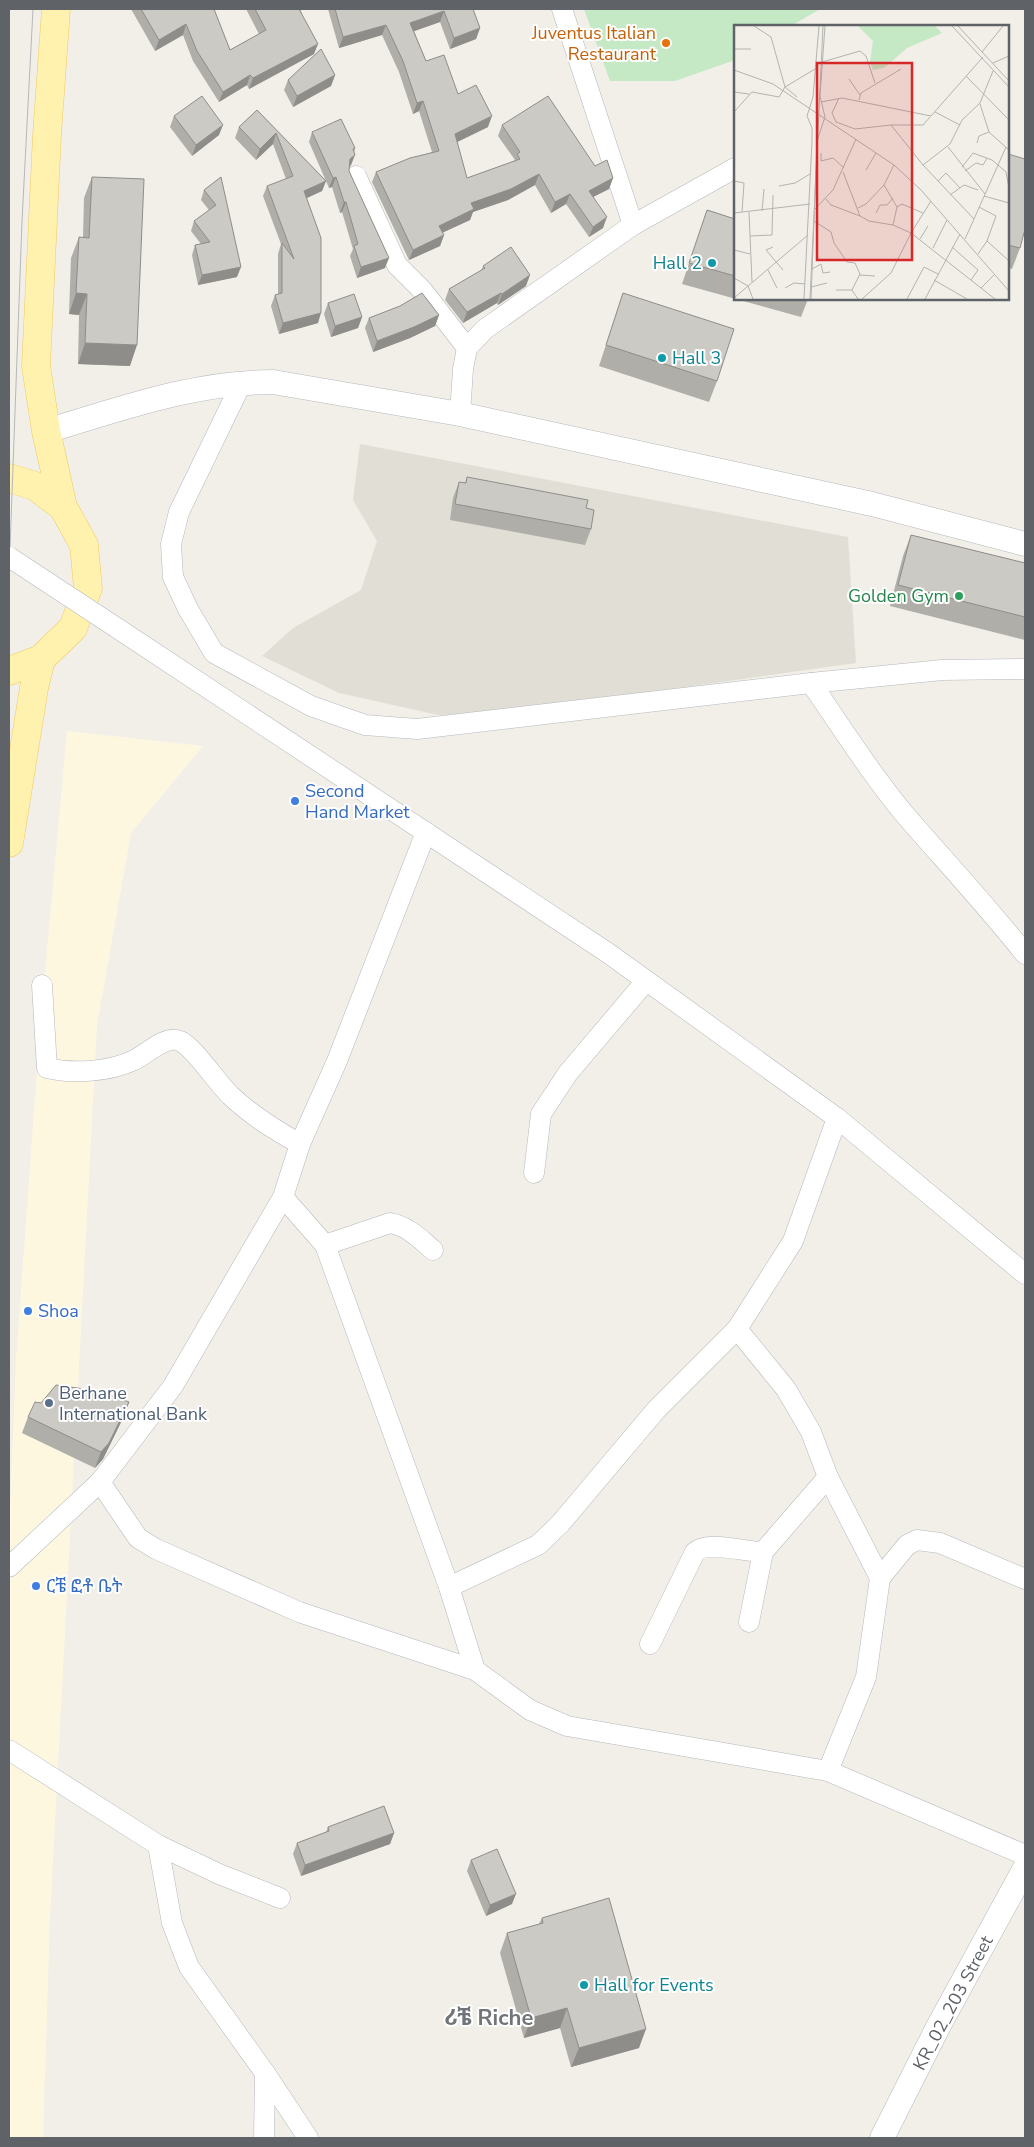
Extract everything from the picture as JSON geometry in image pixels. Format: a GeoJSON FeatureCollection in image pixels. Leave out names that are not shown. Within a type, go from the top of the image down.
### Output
{"type":"FeatureCollection","features":[{"type":"Feature","properties":{"kind":"main road"},"geometry":{"type":"LineString","coordinates":[[9,671],[41,659],[73,628],[88,588],[84,545],[63,507],[46,431],[36,366],[46,135],[56,9]]}},
{"type":"Feature","properties":{"kind":"main road"},"geometry":{"type":"LineString","coordinates":[[9,478],[35,486],[63,507]]}},
{"type":"Feature","properties":{"kind":"main road"},"geometry":{"type":"LineString","coordinates":[[9,843],[34,688],[41,659]]}},
{"type":"Feature","properties":{"kind":"street"},"geometry":{"type":"LineString","coordinates":[[562,9],[633,226]]}},
{"type":"Feature","properties":{"kind":"street"},"geometry":{"type":"LineString","coordinates":[[460,414],[463,369],[467,348],[486,329],[633,226],[734,169]]}},
{"type":"Feature","properties":{"kind":"street"},"geometry":{"type":"LineString","coordinates":[[356,176],[396,265],[422,291],[467,348]]}},
{"type":"Feature","properties":{"kind":"street"},"geometry":{"type":"LineString","coordinates":[[242,382],[179,512],[171,544],[173,577],[188,609],[214,653],[311,706],[365,725],[417,729],[811,683],[942,670],[1025,669]]}},
{"type":"Feature","properties":{"kind":"street"},"geometry":{"type":"LineString","coordinates":[[46,431],[183,391],[242,382],[273,382],[460,414],[872,504],[1025,544]]}},
{"type":"Feature","properties":{"kind":"street"},"geometry":{"type":"LineString","coordinates":[[9,557],[426,832],[646,981],[837,1118],[1025,1274]]}},
{"type":"Feature","properties":{"kind":"street"},"geometry":{"type":"LineString","coordinates":[[811,683],[869,767],[906,815],[979,896],[1025,954]]}},
{"type":"Feature","properties":{"kind":"street"},"geometry":{"type":"LineString","coordinates":[[9,1567],[100,1482],[173,1386],[283,1197],[300,1144],[337,1061],[426,832]]}},
{"type":"Feature","properties":{"kind":"street"},"geometry":{"type":"LineString","coordinates":[[534,1173],[541,1114],[568,1073],[646,981]]}},
{"type":"Feature","properties":{"kind":"street"},"geometry":{"type":"LineString","coordinates":[[42,986],[46,1068],[63,1072],[106,1069],[132,1062],[170,1040],[180,1041],[230,1095],[261,1122],[300,1144]]}},
{"type":"Feature","properties":{"kind":"street"},"geometry":{"type":"LineString","coordinates":[[449,1587],[538,1545],[560,1524],[656,1410],[737,1329],[793,1242],[837,1118]]}},
{"type":"Feature","properties":{"kind":"street"},"geometry":{"type":"LineString","coordinates":[[283,1197],[325,1245],[449,1587],[475,1670]]}},
{"type":"Feature","properties":{"kind":"street"},"geometry":{"type":"LineString","coordinates":[[325,1245],[390,1223],[400,1224],[433,1250]]}},
{"type":"Feature","properties":{"kind":"street"},"geometry":{"type":"LineString","coordinates":[[737,1329],[786,1388],[811,1432],[828,1477],[880,1578]]}},
{"type":"Feature","properties":{"kind":"street"},"geometry":{"type":"LineString","coordinates":[[749,1622],[763,1552],[828,1477]]}},
{"type":"Feature","properties":{"kind":"street"},"geometry":{"type":"LineString","coordinates":[[100,1482],[138,1538],[156,1549],[299,1612],[475,1670],[530,1710],[567,1726],[828,1771],[1025,1855]]}},
{"type":"Feature","properties":{"kind":"street"},"geometry":{"type":"LineString","coordinates":[[828,1771],[866,1677],[880,1578],[907,1545],[917,1540],[940,1543],[1025,1579]]}},
{"type":"Feature","properties":{"kind":"street"},"geometry":{"type":"LineString","coordinates":[[650,1644],[694,1552],[700,1547],[709,1545],[763,1552]]}},
{"type":"Feature","properties":{"kind":"street"},"geometry":{"type":"LineString","coordinates":[[9,1750],[158,1845],[219,1874],[280,1898]]}},
{"type":"Feature","properties":{"kind":"street"},"geometry":{"type":"LineString","coordinates":[[158,1845],[172,1923],[189,1967],[265,2073],[308,2138]]}},
{"type":"Feature","properties":{"kind":"street","name":"KR_02_203 Street"},"geometry":{"type":"LineString","coordinates":[[882,2138],[938,2027],[1025,1868]]}},
{"type":"Feature","properties":{"kind":"street"},"geometry":{"type":"LineString","coordinates":[[264,2138],[265,2073]]}},
{"type":"Feature","properties":{"kind":"shaded area"},"geometry":{"type":"Polygon","coordinates":[[[360,444],[848,537],[856,663],[515,711],[438,715],[339,693],[262,656],[293,628],[361,590],[377,541],[353,500],[360,444]]]}},
{"type":"Feature","properties":{"kind":"shaded area"},"geometry":{"type":"Polygon","coordinates":[[[67,731],[203,746],[131,833],[97,1025],[50,1917],[43,2138],[9,2138],[9,1532],[16,1360],[40,1027],[67,731]]]}},
{"type":"Feature","properties":{"kind":"green space","name":"Juventus Italian Restaurant"},"geometry":{"type":"Polygon","coordinates":[[[584,9],[820,9],[793,25],[734,25],[734,60],[675,81],[610,81],[584,9]]]}},
{"type":"Feature","properties":{"kind":"building"},"geometry":{"type":"Polygon","coordinates":[[[141,9],[214,9],[230,50],[266,30],[255,9],[299,9],[318,44],[253,78],[250,75],[223,92],[197,51],[186,24],[159,40],[141,9]]]}},
{"type":"Feature","properties":{"kind":"building"},"geometry":{"type":"Polygon","coordinates":[[[335,9],[473,9],[480,28],[454,38],[444,11],[410,23],[426,61],[444,55],[458,94],[476,85],[492,116],[455,134],[467,178],[520,159],[517,154],[520,152],[502,125],[548,96],[595,166],[607,160],[613,178],[589,191],[607,217],[593,227],[570,194],[555,202],[539,174],[511,189],[471,203],[474,209],[439,226],[444,235],[413,250],[376,172],[410,158],[439,151],[423,101],[417,103],[403,61],[386,25],[343,37],[335,9]]]}},
{"type":"Feature","properties":{"kind":"building"},"geometry":{"type":"Polygon","coordinates":[[[321,49],[335,75],[297,96],[288,80],[321,49]]]}},
{"type":"Feature","properties":{"kind":"building"},"geometry":{"type":"Polygon","coordinates":[[[202,96],[223,125],[196,145],[174,116],[202,96]]]}},
{"type":"Feature","properties":{"kind":"building"},"geometry":{"type":"Polygon","coordinates":[[[257,110],[326,181],[304,191],[321,238],[321,313],[283,323],[275,295],[282,293],[282,243],[294,259],[267,186],[293,176],[276,133],[260,149],[239,127],[257,110]]]}},
{"type":"Feature","properties":{"kind":"building"},"geometry":{"type":"Polygon","coordinates":[[[341,119],[355,148],[353,149],[355,155],[350,159],[349,171],[389,258],[361,267],[354,246],[358,244],[346,202],[344,202],[336,177],[333,178],[312,132],[341,119]]]}},
{"type":"Feature","properties":{"kind":"building"},"geometry":{"type":"Polygon","coordinates":[[[1009,154],[1025,159],[1025,229],[1020,248],[1009,245],[1009,154]]]}},
{"type":"Feature","properties":{"kind":"building"},"geometry":{"type":"Polygon","coordinates":[[[92,177],[144,179],[137,345],[85,343],[87,294],[76,293],[79,237],[89,238],[92,177]]]}},
{"type":"Feature","properties":{"kind":"building"},"geometry":{"type":"Polygon","coordinates":[[[221,177],[241,267],[202,275],[195,245],[210,242],[194,221],[216,205],[204,190],[221,177]]]}},
{"type":"Feature","properties":{"kind":"building"},"geometry":{"type":"Polygon","coordinates":[[[707,210],[734,219],[734,276],[689,263],[707,210]]]}},
{"type":"Feature","properties":{"kind":"building"},"geometry":{"type":"Polygon","coordinates":[[[511,247],[530,275],[502,294],[467,312],[449,289],[485,268],[483,266],[511,247]]]}},
{"type":"Feature","properties":{"kind":"building"},"geometry":{"type":"Polygon","coordinates":[[[422,293],[439,315],[377,341],[369,318],[400,306],[422,293]]]}},
{"type":"Feature","properties":{"kind":"building"},"geometry":{"type":"Polygon","coordinates":[[[623,293],[734,329],[717,381],[606,345],[623,293]]]}},
{"type":"Feature","properties":{"kind":"building"},"geometry":{"type":"Polygon","coordinates":[[[354,294],[362,317],[335,326],[328,303],[354,294]]]}},
{"type":"Feature","properties":{"kind":"building"},"geometry":{"type":"Polygon","coordinates":[[[467,477],[588,500],[586,508],[594,510],[591,529],[455,504],[459,482],[466,483],[467,477]]]}},
{"type":"Feature","properties":{"kind":"building"},"geometry":{"type":"Polygon","coordinates":[[[911,535],[1025,563],[1025,617],[898,585],[911,535]]]}},
{"type":"Feature","properties":{"kind":"building"},"geometry":{"type":"Polygon","coordinates":[[[56,1385],[98,1391],[129,1402],[109,1443],[101,1452],[28,1417],[35,1402],[41,1403],[56,1385]]]}},
{"type":"Feature","properties":{"kind":"building"},"geometry":{"type":"Polygon","coordinates":[[[384,1806],[394,1833],[305,1865],[297,1843],[329,1831],[328,1827],[384,1806]]]}},
{"type":"Feature","properties":{"kind":"building"},"geometry":{"type":"Polygon","coordinates":[[[497,1849],[516,1894],[490,1905],[471,1860],[497,1849]]]}},
{"type":"Feature","properties":{"kind":"building","name":"Hall for Events"},"geometry":{"type":"Polygon","coordinates":[[[609,1898],[646,2029],[579,2048],[567,2008],[531,2018],[507,1933],[543,1923],[542,1918],[609,1898]]]}},
{"type":"Feature","properties":{"kind":"tram line"},"geometry":{"type":"LineString","coordinates":[[9,576],[22,221],[33,9]]}},
{"type":"Feature","properties":{"kind":"place","name":"Juventus Italian Restaurant"},"geometry":{"type":"Point","coordinates":[666,43]}},
{"type":"Feature","properties":{"kind":"place","name":"Hall 2"},"geometry":{"type":"Point","coordinates":[712,263]}},
{"type":"Feature","properties":{"kind":"place","name":"Hall 3"},"geometry":{"type":"Point","coordinates":[662,358]}},
{"type":"Feature","properties":{"kind":"place","name":"Golden Gym"},"geometry":{"type":"Point","coordinates":[959,596]}},
{"type":"Feature","properties":{"kind":"place","name":"Second Hand Market"},"geometry":{"type":"Point","coordinates":[295,801]}},
{"type":"Feature","properties":{"kind":"place","name":"Shoa"},"geometry":{"type":"Point","coordinates":[28,1311]}},
{"type":"Feature","properties":{"kind":"place","name":"Berhane International Bank"},"geometry":{"type":"Point","coordinates":[49,1403]}},
{"type":"Feature","properties":{"kind":"place","name":"ርቼ ፎቶ ቤት"},"geometry":{"type":"Point","coordinates":[36,1586]}},
{"type":"Feature","properties":{"kind":"place","name":"Hall for Events"},"geometry":{"type":"Point","coordinates":[584,1985]}},
{"type":"Feature","properties":{"kind":"district","name":"ሪቼ Riche"},"geometry":{"type":"Point","coordinates":[489,2017]}}]}
